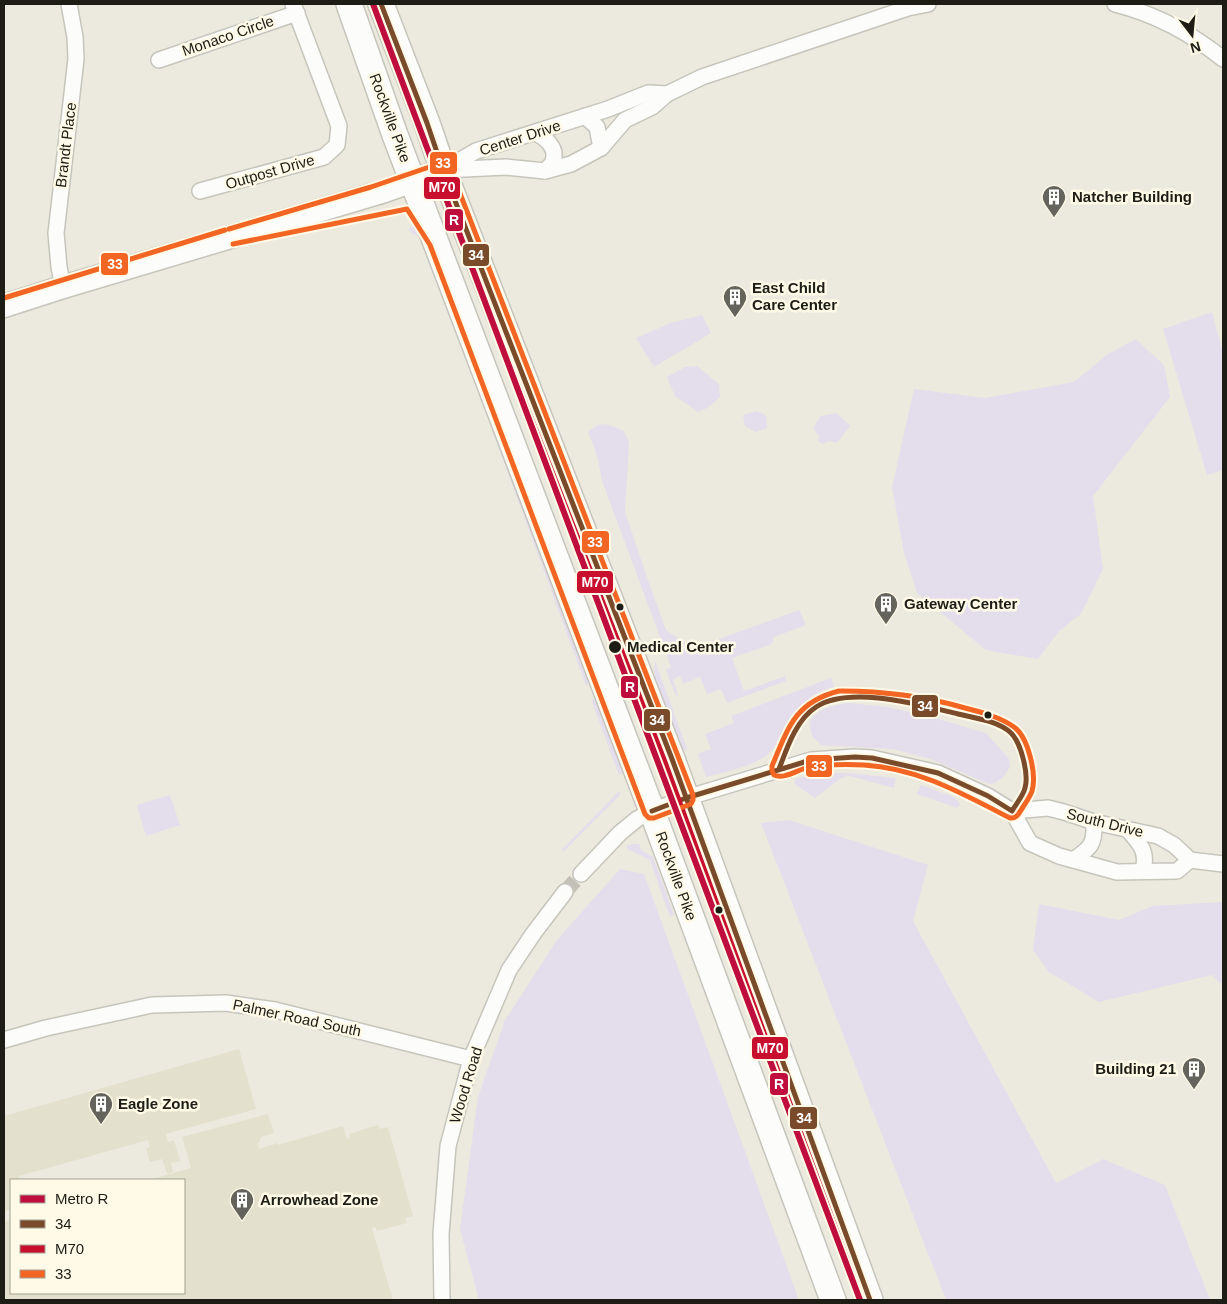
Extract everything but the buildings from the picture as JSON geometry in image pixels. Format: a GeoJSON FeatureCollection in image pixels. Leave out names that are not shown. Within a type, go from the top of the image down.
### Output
{"type":"FeatureCollection","features":[{"type":"Feature","properties":{"kind":"main road","name":"Rockville Pike"},"geometry":{"type":"LineString","coordinates":[[349,4],[413,180],[652,811],[833,1300]]}},
{"type":"Feature","properties":{"kind":"main road"},"geometry":{"type":"LineString","coordinates":[[381,4],[443,170],[686,798],[870,1300]]}},
{"type":"Feature","properties":{"kind":"main road"},"geometry":{"type":"LineString","coordinates":[[4,306],[385,191],[443,170]]}},
{"type":"Feature","properties":{"kind":"street","name":"Brandt Place"},"geometry":{"type":"LineString","coordinates":[[63,287],[56,233],[76,59],[75,37],[69,4]]}},
{"type":"Feature","properties":{"kind":"street","name":"Center Drive"},"geometry":{"type":"LineString","coordinates":[[443,170],[506,167],[545,171],[571,164],[601,148],[625,120],[652,107],[667,94],[702,77],[908,8],[928,4]]}},
{"type":"Feature","properties":{"kind":"street"},"geometry":{"type":"LineString","coordinates":[[1115,4],[1146,14],[1184,32],[1223,59]]}},
{"type":"Feature","properties":{"kind":"street","name":"Monaco Circle"},"geometry":{"type":"LineString","coordinates":[[159,60],[295,8]]}},
{"type":"Feature","properties":{"kind":"street","name":"Outpost Drive"},"geometry":{"type":"LineString","coordinates":[[200,191],[324,157],[337,145],[339,126],[295,8]]}},
{"type":"Feature","properties":{"kind":"street","name":"Center Drive"},"geometry":{"type":"LineString","coordinates":[[443,170],[476,151],[535,133],[648,93],[667,94]]}},
{"type":"Feature","properties":{"kind":"street"},"geometry":{"type":"LineString","coordinates":[[585,116],[597,127],[601,148]]}},
{"type":"Feature","properties":{"kind":"street"},"geometry":{"type":"LineString","coordinates":[[535,133],[548,141],[554,153],[553,162],[545,171]]}},
{"type":"Feature","properties":{"kind":"street"},"geometry":{"type":"LineString","coordinates":[[581,874],[620,833],[637,819],[652,811],[686,798],[812,760],[855,757],[872,758],[938,773],[988,796],[1012,811],[1030,843],[1059,856],[1117,872],[1178,870],[1190,860],[1223,864]]}},
{"type":"Feature","properties":{"kind":"street","name":"South Drive"},"geometry":{"type":"LineString","coordinates":[[1012,811],[1048,808],[1094,822],[1158,836],[1174,845],[1190,860]]}},
{"type":"Feature","properties":{"kind":"street"},"geometry":{"type":"LineString","coordinates":[[1073,860],[1087,850],[1095,838],[1094,822]]}},
{"type":"Feature","properties":{"kind":"street"},"geometry":{"type":"LineString","coordinates":[[1128,830],[1140,844],[1146,856],[1142,871]]}},
{"type":"Feature","properties":{"kind":"street","name":"Wood Road"},"geometry":{"type":"LineString","coordinates":[[442,1300],[441,1234],[448,1146],[471,1060],[498,992],[509,970],[564,892]]}},
{"type":"Feature","properties":{"kind":"street","name":"Palmer Road South"},"geometry":{"type":"LineString","coordinates":[[4,1040],[46,1028],[152,1005],[226,1003],[275,1010],[471,1060]]}},
{"type":"Feature","properties":{"kind":"shaded area"},"geometry":{"type":"Polygon","coordinates":[[[415,224],[423,235],[590,681],[586,686],[424,243],[408,229],[415,224]]]}},
{"type":"Feature","properties":{"kind":"shaded area"},"geometry":{"type":"Polygon","coordinates":[[[1212,312],[1223,354],[1223,470],[1207,475],[1163,329],[1212,312]]]}},
{"type":"Feature","properties":{"kind":"shaded area"},"geometry":{"type":"Polygon","coordinates":[[[702,315],[711,333],[654,367],[636,338],[671,323],[702,315]]]}},
{"type":"Feature","properties":{"kind":"shaded area"},"geometry":{"type":"Polygon","coordinates":[[[1136,339],[1164,365],[1170,397],[1093,496],[1103,569],[1081,614],[1060,630],[1038,659],[986,650],[917,593],[904,553],[892,487],[914,389],[985,398],[1074,382],[1108,354],[1136,339]]]}},
{"type":"Feature","properties":{"kind":"shaded area"},"geometry":{"type":"Polygon","coordinates":[[[697,366],[719,384],[720,397],[709,407],[698,412],[675,396],[667,377],[685,367],[697,366]]]}},
{"type":"Feature","properties":{"kind":"shaded area"},"geometry":{"type":"Polygon","coordinates":[[[756,411],[766,415],[767,428],[755,432],[745,426],[743,415],[756,411]]]}},
{"type":"Feature","properties":{"kind":"shaded area"},"geometry":{"type":"Polygon","coordinates":[[[837,413],[850,426],[837,443],[829,441],[823,444],[817,441],[820,437],[813,428],[821,416],[837,413]]]}},
{"type":"Feature","properties":{"kind":"shaded area"},"geometry":{"type":"Polygon","coordinates":[[[606,424],[624,431],[629,442],[625,512],[666,630],[688,645],[697,647],[799,610],[806,625],[774,637],[772,644],[732,658],[744,691],[785,676],[786,681],[727,703],[721,689],[707,694],[700,677],[683,684],[680,676],[673,679],[678,695],[676,696],[666,670],[671,667],[601,478],[598,460],[588,432],[598,425],[606,424]]]}},
{"type":"Feature","properties":{"kind":"shaded area"},"geometry":{"type":"Polygon","coordinates":[[[655,661],[687,749],[680,752],[654,681],[655,661]]]}},
{"type":"Feature","properties":{"kind":"shaded area"},"geometry":{"type":"Polygon","coordinates":[[[831,678],[834,687],[821,691],[802,706],[768,754],[747,765],[706,777],[698,754],[711,749],[705,734],[734,723],[731,716],[831,678]]]}},
{"type":"Feature","properties":{"kind":"shaded area"},"geometry":{"type":"Polygon","coordinates":[[[591,699],[598,701],[625,773],[619,775],[591,699]]]}},
{"type":"Feature","properties":{"kind":"shaded area"},"geometry":{"type":"Polygon","coordinates":[[[849,703],[887,707],[928,716],[986,733],[1009,759],[1010,767],[1004,776],[995,783],[989,784],[931,759],[893,749],[821,745],[812,736],[810,724],[812,719],[826,708],[849,703]]]}},
{"type":"Feature","properties":{"kind":"shaded area"},"geometry":{"type":"Polygon","coordinates":[[[829,773],[896,778],[894,788],[846,775],[846,777],[841,778],[815,798],[795,784],[795,780],[798,778],[829,773]]]}},
{"type":"Feature","properties":{"kind":"shaded area"},"geometry":{"type":"Polygon","coordinates":[[[921,785],[954,797],[960,804],[957,808],[917,794],[921,785]]]}},
{"type":"Feature","properties":{"kind":"shaded area"},"geometry":{"type":"Polygon","coordinates":[[[619,791],[620,795],[563,852],[562,850],[619,791]]]}},
{"type":"Feature","properties":{"kind":"shaded area"},"geometry":{"type":"Polygon","coordinates":[[[170,795],[180,825],[146,836],[137,805],[170,795]]]}},
{"type":"Feature","properties":{"kind":"shaded area"},"geometry":{"type":"Polygon","coordinates":[[[789,820],[928,865],[913,921],[1056,1183],[1103,1159],[1165,1185],[1210,1300],[946,1300],[761,823],[789,820]]]}},
{"type":"Feature","properties":{"kind":"shaded area"},"geometry":{"type":"Polygon","coordinates":[[[639,844],[641,850],[653,857],[674,915],[670,917],[650,860],[628,849],[626,846],[639,844]]]}},
{"type":"Feature","properties":{"kind":"shaded area"},"geometry":{"type":"Polygon","coordinates":[[[620,869],[644,874],[799,1300],[479,1300],[460,1229],[478,1097],[505,1020],[557,940],[620,869]]]}},
{"type":"Feature","properties":{"kind":"shaded area"},"geometry":{"type":"Polygon","coordinates":[[[1223,902],[1223,986],[1212,975],[1099,1002],[1049,972],[1033,950],[1039,904],[1119,920],[1153,906],[1223,902]]]}},
{"type":"Feature","properties":{"kind":"shaded area","name":"Eagle Zone"},"geometry":{"type":"Polygon","coordinates":[[[239,1049],[256,1109],[166,1134],[168,1142],[174,1140],[180,1161],[171,1163],[173,1172],[167,1174],[162,1159],[150,1162],[146,1148],[150,1147],[148,1140],[19,1176],[20,1179],[10,1179],[10,1209],[4,1211],[4,1116],[239,1049]]]}},
{"type":"Feature","properties":{"kind":"shaded area"},"geometry":{"type":"Polygon","coordinates":[[[268,1114],[274,1133],[261,1137],[258,1145],[259,1149],[343,1126],[347,1139],[350,1138],[349,1134],[378,1125],[380,1129],[388,1127],[413,1216],[405,1218],[407,1223],[377,1231],[375,1227],[372,1228],[393,1300],[4,1300],[4,1222],[10,1220],[10,1294],[185,1294],[185,1179],[152,1179],[191,1168],[182,1137],[268,1114]]]}},
{"type":"Feature","properties":{"kind":"tunnel"},"geometry":{"type":"LineString","coordinates":[[565,892],[581,874]]}},
{"type":"Feature","properties":{"kind":"metro line","name":"R"},"geometry":{"type":"LineString","coordinates":[[373,4],[860,1300]]}},
{"type":"Feature","properties":{"kind":"transit line","name":"34"},"geometry":{"type":"LineString","coordinates":[[381,4],[443,170],[672,759],[870,1300]]}},
{"type":"Feature","properties":{"kind":"transit line","name":"M70"},"geometry":{"type":"LineString","coordinates":[[374,7],[436,173],[665,762],[862,1300]]}},
{"type":"Feature","properties":{"kind":"transit line","name":"33"},"geometry":{"type":"LineString","coordinates":[[229,229],[371,187],[441,163],[449,165],[693,795],[691,804],[654,818],[649,818],[645,814],[430,245],[407,209],[233,244]]}},
{"type":"Feature","properties":{"kind":"transit line","name":"33"},"geometry":{"type":"LineString","coordinates":[[4,298],[225,230]]}},
{"type":"Feature","properties":{"kind":"transit line","name":"33"},"geometry":{"type":"LineString","coordinates":[[839,691],[812,702],[795,718],[772,766],[774,775],[785,776],[810,767],[825,765],[884,767],[903,771],[940,784],[1010,818],[1018,815],[1032,791],[1033,775],[1027,747],[1019,732],[1009,723],[984,713],[919,697],[888,693],[841,691]]}},
{"type":"Feature","properties":{"kind":"transit line","name":"34"},"geometry":{"type":"LineString","coordinates":[[652,811],[686,798],[811,760],[855,757],[872,758],[938,773],[988,796],[1012,811],[1023,794],[1026,782],[1021,751],[1015,738],[1006,729],[979,719],[925,706],[866,697],[830,701],[816,707],[803,719],[793,735],[779,769]]}},
{"type":"Feature","properties":{"kind":"place","name":"Natcher Building"},"geometry":{"type":"Point","coordinates":[1054,218]}},
{"type":"Feature","properties":{"kind":"place","name":"East Child Care Center"},"geometry":{"type":"Point","coordinates":[735,318]}},
{"type":"Feature","properties":{"kind":"place","name":"Gateway Center"},"geometry":{"type":"Point","coordinates":[886,625]}},
{"type":"Feature","properties":{"kind":"place","name":"Medical Center"},"geometry":{"type":"Point","coordinates":[615,647]}},
{"type":"Feature","properties":{"kind":"place","name":"Building 21"},"geometry":{"type":"Point","coordinates":[1194,1090]}},
{"type":"Feature","properties":{"kind":"place","name":"Eagle Zone"},"geometry":{"type":"Point","coordinates":[101,1125]}},
{"type":"Feature","properties":{"kind":"place","name":"Arrowhead Zone"},"geometry":{"type":"Point","coordinates":[242,1221]}}]}
